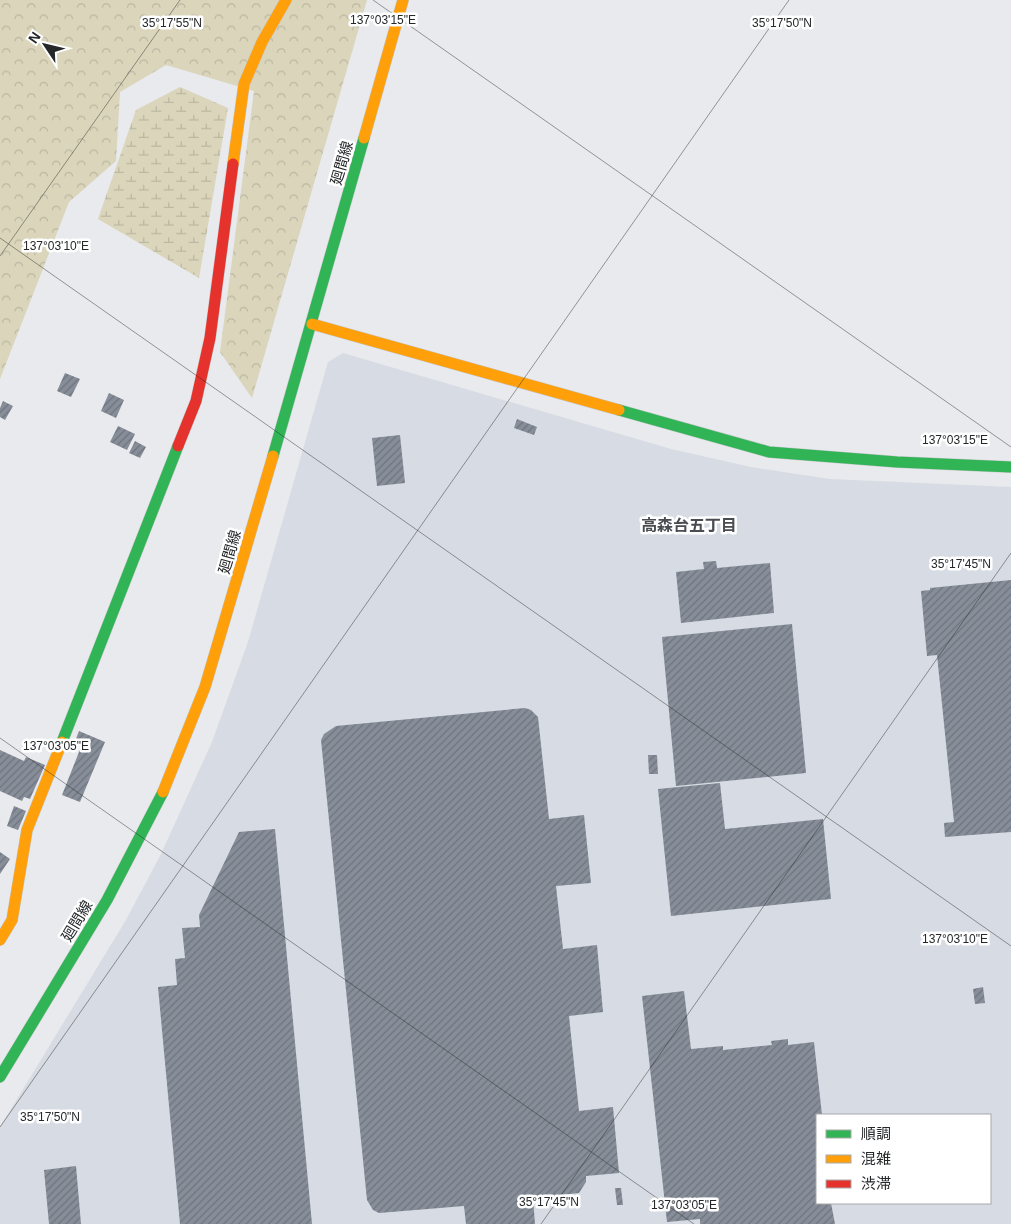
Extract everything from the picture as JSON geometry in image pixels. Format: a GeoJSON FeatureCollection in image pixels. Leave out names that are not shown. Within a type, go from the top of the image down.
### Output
{"type":"FeatureCollection","features":[{"type":"Feature","properties":{"kind":"street"},"geometry":{"type":"LineString","coordinates":[[0,940],[12,920],[27,830],[196,400],[210,338],[244,84],[262,42],[286,0]]}},
{"type":"Feature","properties":{"kind":"street","name":"廻間線"},"geometry":{"type":"LineString","coordinates":[[0,1077],[107,900],[164,791],[205,687],[312,324],[403,0]]}},
{"type":"Feature","properties":{"kind":"street"},"geometry":{"type":"LineString","coordinates":[[312,324],[769,452],[897,462],[1011,467]]}},
{"type":"Feature","properties":{"kind":"shaded area"},"geometry":{"type":"Polygon","coordinates":[[[343,353],[671,449],[751,467],[830,479],[1011,487],[1011,1224],[0,1224],[0,1127],[126,920],[161,854],[212,742],[248,642],[328,362],[343,353]]]}},
{"type":"Feature","properties":{"kind":"green space"},"geometry":{"type":"Polygon","coordinates":[[[0,0],[367,0],[252,398],[220,352],[254,91],[166,65],[120,92],[116,161],[69,202],[0,379],[0,0]]]}},
{"type":"Feature","properties":{"kind":"green space"},"geometry":{"type":"Polygon","coordinates":[[[180,87],[228,108],[199,278],[98,219],[136,110],[180,87]]]}},
{"type":"Feature","properties":{"kind":"building"},"geometry":{"type":"Polygon","coordinates":[[[65,373],[80,379],[71,397],[57,391],[65,373]]]}},
{"type":"Feature","properties":{"kind":"building"},"geometry":{"type":"Polygon","coordinates":[[[109,393],[124,400],[116,418],[101,411],[109,393]]]}},
{"type":"Feature","properties":{"kind":"building"},"geometry":{"type":"Polygon","coordinates":[[[3,401],[13,406],[5,420],[0,417],[0,408],[3,401]]]}},
{"type":"Feature","properties":{"kind":"building"},"geometry":{"type":"Polygon","coordinates":[[[517,419],[537,427],[534,435],[514,428],[517,419]]]}},
{"type":"Feature","properties":{"kind":"building"},"geometry":{"type":"Polygon","coordinates":[[[118,426],[135,434],[127,450],[110,442],[118,426]]]}},
{"type":"Feature","properties":{"kind":"building"},"geometry":{"type":"Polygon","coordinates":[[[400,435],[405,483],[377,486],[372,438],[400,435]]]}},
{"type":"Feature","properties":{"kind":"building"},"geometry":{"type":"Polygon","coordinates":[[[135,441],[146,447],[140,458],[129,453],[135,441]]]}},
{"type":"Feature","properties":{"kind":"building"},"geometry":{"type":"Polygon","coordinates":[[[716,561],[717,568],[770,563],[774,613],[681,623],[676,572],[704,569],[703,562],[716,561]]]}},
{"type":"Feature","properties":{"kind":"building"},"geometry":{"type":"Polygon","coordinates":[[[1011,580],[1011,832],[945,837],[944,823],[954,822],[937,655],[927,656],[921,591],[930,590],[930,588],[1011,580]]]}},
{"type":"Feature","properties":{"kind":"building"},"geometry":{"type":"Polygon","coordinates":[[[792,624],[806,773],[676,786],[662,637],[792,624]]]}},
{"type":"Feature","properties":{"kind":"building"},"geometry":{"type":"Polygon","coordinates":[[[525,708],[531,710],[538,717],[549,819],[584,815],[591,883],[556,886],[563,949],[597,945],[603,1012],[569,1016],[579,1111],[613,1107],[619,1173],[586,1176],[586,1182],[579,1193],[533,1198],[535,1224],[466,1224],[464,1206],[379,1213],[373,1210],[367,1200],[321,740],[324,734],[336,726],[525,708]]]}},
{"type":"Feature","properties":{"kind":"building"},"geometry":{"type":"Polygon","coordinates":[[[79,731],[105,742],[80,802],[62,795],[81,747],[74,744],[79,731]]]}},
{"type":"Feature","properties":{"kind":"building"},"geometry":{"type":"Polygon","coordinates":[[[0,750],[24,761],[26,757],[45,765],[30,799],[24,797],[22,801],[0,791],[0,750]]]}},
{"type":"Feature","properties":{"kind":"building"},"geometry":{"type":"Polygon","coordinates":[[[648,755],[657,755],[658,774],[649,774],[648,755]]]}},
{"type":"Feature","properties":{"kind":"building"},"geometry":{"type":"Polygon","coordinates":[[[720,783],[725,829],[823,819],[831,899],[671,916],[658,789],[720,783]]]}},
{"type":"Feature","properties":{"kind":"building"},"geometry":{"type":"Polygon","coordinates":[[[14,806],[26,811],[18,830],[7,826],[14,806]]]}},
{"type":"Feature","properties":{"kind":"building"},"geometry":{"type":"Polygon","coordinates":[[[275,829],[312,1224],[180,1224],[158,987],[177,985],[175,959],[185,958],[182,928],[200,927],[199,915],[239,832],[275,829]]]}},
{"type":"Feature","properties":{"kind":"building"},"geometry":{"type":"Polygon","coordinates":[[[0,852],[10,859],[0,874],[0,852]]]}},
{"type":"Feature","properties":{"kind":"building"},"geometry":{"type":"Polygon","coordinates":[[[983,987],[985,1003],[975,1004],[973,989],[983,987]]]}},
{"type":"Feature","properties":{"kind":"building"},"geometry":{"type":"Polygon","coordinates":[[[684,991],[691,1049],[723,1046],[723,1050],[772,1045],[771,1041],[788,1039],[788,1045],[814,1042],[822,1114],[816,1114],[816,1204],[831,1204],[835,1224],[700,1224],[700,1219],[667,1222],[642,996],[684,991]]]}},
{"type":"Feature","properties":{"kind":"building"},"geometry":{"type":"Polygon","coordinates":[[[76,1166],[81,1224],[49,1224],[44,1170],[76,1166]]]}},
{"type":"Feature","properties":{"kind":"building"},"geometry":{"type":"Polygon","coordinates":[[[615,1188],[621,1188],[623,1205],[617,1205],[615,1188]]]}},
{"type":"Feature","properties":{"kind":"traffic: fast"},"geometry":{"type":"LineString","coordinates":[[273,456],[364,138]]}},
{"type":"Feature","properties":{"kind":"traffic: fast"},"geometry":{"type":"LineString","coordinates":[[619,410],[769,452],[897,462],[1011,467]]}},
{"type":"Feature","properties":{"kind":"traffic: fast"},"geometry":{"type":"LineString","coordinates":[[62,742],[178,446]]}},
{"type":"Feature","properties":{"kind":"traffic: fast"},"geometry":{"type":"LineString","coordinates":[[0,1077],[107,900],[163,792]]}},
{"type":"Feature","properties":{"kind":"traffic: slow"},"geometry":{"type":"LineString","coordinates":[[233,164],[244,84],[262,42],[286,0]]}},
{"type":"Feature","properties":{"kind":"traffic: slow"},"geometry":{"type":"LineString","coordinates":[[364,138],[403,0]]}},
{"type":"Feature","properties":{"kind":"traffic: slow"},"geometry":{"type":"LineString","coordinates":[[312,324],[619,410]]}},
{"type":"Feature","properties":{"kind":"traffic: slow"},"geometry":{"type":"LineString","coordinates":[[163,792],[205,687],[273,456]]}},
{"type":"Feature","properties":{"kind":"traffic: slow"},"geometry":{"type":"LineString","coordinates":[[0,940],[12,920],[27,830],[62,742]]}},
{"type":"Feature","properties":{"kind":"traffic: jam"},"geometry":{"type":"LineString","coordinates":[[178,446],[196,401],[210,338],[233,164]]}},
{"type":"Feature","properties":{"kind":"district","name":"高森台五丁目"},"geometry":{"type":"Point","coordinates":[689,525]}}]}
